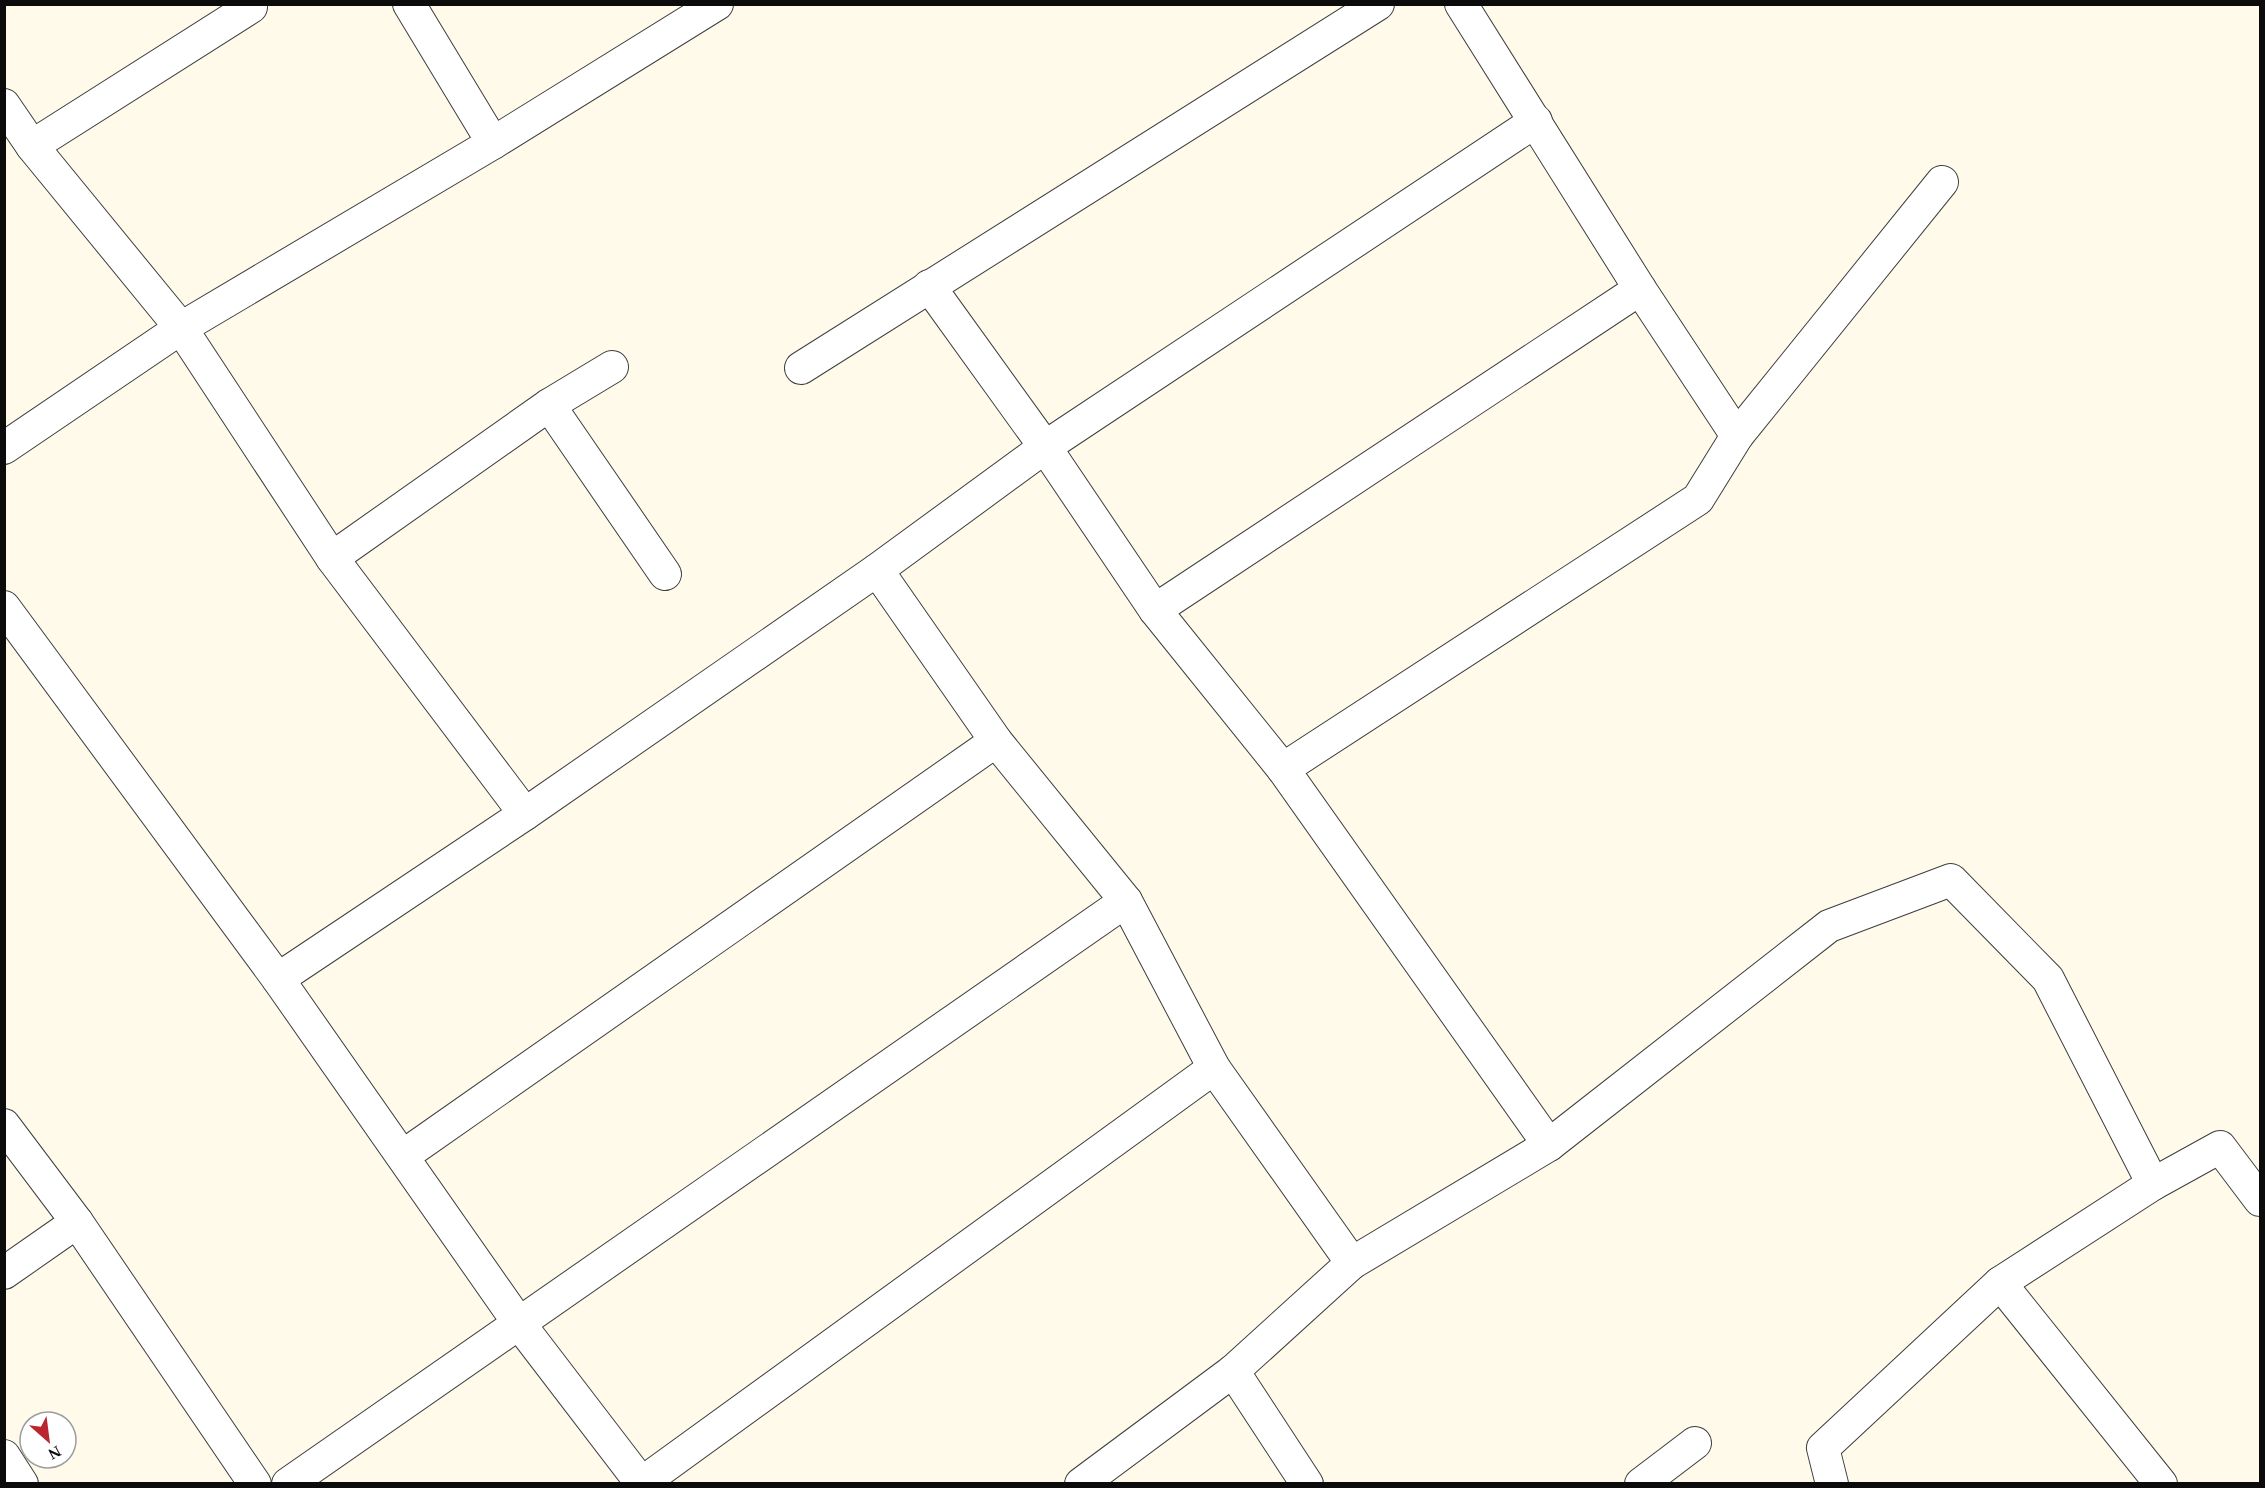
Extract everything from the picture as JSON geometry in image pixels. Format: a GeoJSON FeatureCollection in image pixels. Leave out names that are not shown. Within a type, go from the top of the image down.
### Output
{"type":"FeatureCollection","features":[{"type":"Feature","properties":{"kind":"street"},"geometry":{"type":"LineString","coordinates":[[409,4],[493,143]]}},
{"type":"Feature","properties":{"kind":"street"},"geometry":{"type":"LineString","coordinates":[[4,448],[181,328],[493,143],[717,4]]}},
{"type":"Feature","properties":{"kind":"street"},"geometry":{"type":"LineString","coordinates":[[801,368],[1378,4]]}},
{"type":"Feature","properties":{"kind":"street"},"geometry":{"type":"LineString","coordinates":[[1461,4],[1737,436]]}},
{"type":"Feature","properties":{"kind":"street"},"geometry":{"type":"LineString","coordinates":[[32,146],[251,7]]}},
{"type":"Feature","properties":{"kind":"street"},"geometry":{"type":"LineString","coordinates":[[4,105],[32,146],[181,328],[332,558],[525,814]]}},
{"type":"Feature","properties":{"kind":"street"},"geometry":{"type":"LineString","coordinates":[[278,979],[525,814],[877,570],[1045,447],[1536,121]]}},
{"type":"Feature","properties":{"kind":"street"},"geometry":{"type":"LineString","coordinates":[[1283,769],[1698,499],[1737,436],[1942,182]]}},
{"type":"Feature","properties":{"kind":"street"},"geometry":{"type":"LineString","coordinates":[[929,286],[1045,447],[1155,610],[1283,769],[1549,1145]]}},
{"type":"Feature","properties":{"kind":"street"},"geometry":{"type":"LineString","coordinates":[[1155,610],[1641,289]]}},
{"type":"Feature","properties":{"kind":"street"},"geometry":{"type":"LineString","coordinates":[[332,558],[549,405],[612,367]]}},
{"type":"Feature","properties":{"kind":"street"},"geometry":{"type":"LineString","coordinates":[[549,405],[665,574]]}},
{"type":"Feature","properties":{"kind":"street"},"geometry":{"type":"LineString","coordinates":[[877,570],[996,741],[1126,901],[1214,1068],[1352,1263]]}},
{"type":"Feature","properties":{"kind":"street"},"geometry":{"type":"LineString","coordinates":[[4,607],[278,979],[518,1322],[642,1483],[1214,1068]]}},
{"type":"Feature","properties":{"kind":"street"},"geometry":{"type":"LineString","coordinates":[[403,1156],[996,741]]}},
{"type":"Feature","properties":{"kind":"street"},"geometry":{"type":"LineString","coordinates":[[1081,1484],[1233,1371],[1352,1263],[1549,1145],[1829,926],[1951,880],[2048,979],[2153,1184]]}},
{"type":"Feature","properties":{"kind":"street"},"geometry":{"type":"LineString","coordinates":[[288,1484],[1126,901]]}},
{"type":"Feature","properties":{"kind":"street"},"geometry":{"type":"LineString","coordinates":[[4,1125],[77,1222],[255,1484]]}},
{"type":"Feature","properties":{"kind":"street"},"geometry":{"type":"LineString","coordinates":[[1832,1484],[1822,1448],[2000,1283],[2153,1184],[2220,1147],[2260,1200]]}},
{"type":"Feature","properties":{"kind":"street"},"geometry":{"type":"LineString","coordinates":[[4,1273],[77,1222]]}},
{"type":"Feature","properties":{"kind":"street"},"geometry":{"type":"LineString","coordinates":[[2000,1283],[2161,1484]]}},
{"type":"Feature","properties":{"kind":"street"},"geometry":{"type":"LineString","coordinates":[[1233,1371],[1307,1484]]}},
{"type":"Feature","properties":{"kind":"street"},"geometry":{"type":"LineString","coordinates":[[1641,1484],[1695,1443]]}},
{"type":"Feature","properties":{"kind":"street"},"geometry":{"type":"LineString","coordinates":[[4,1456],[22,1484]]}}]}
